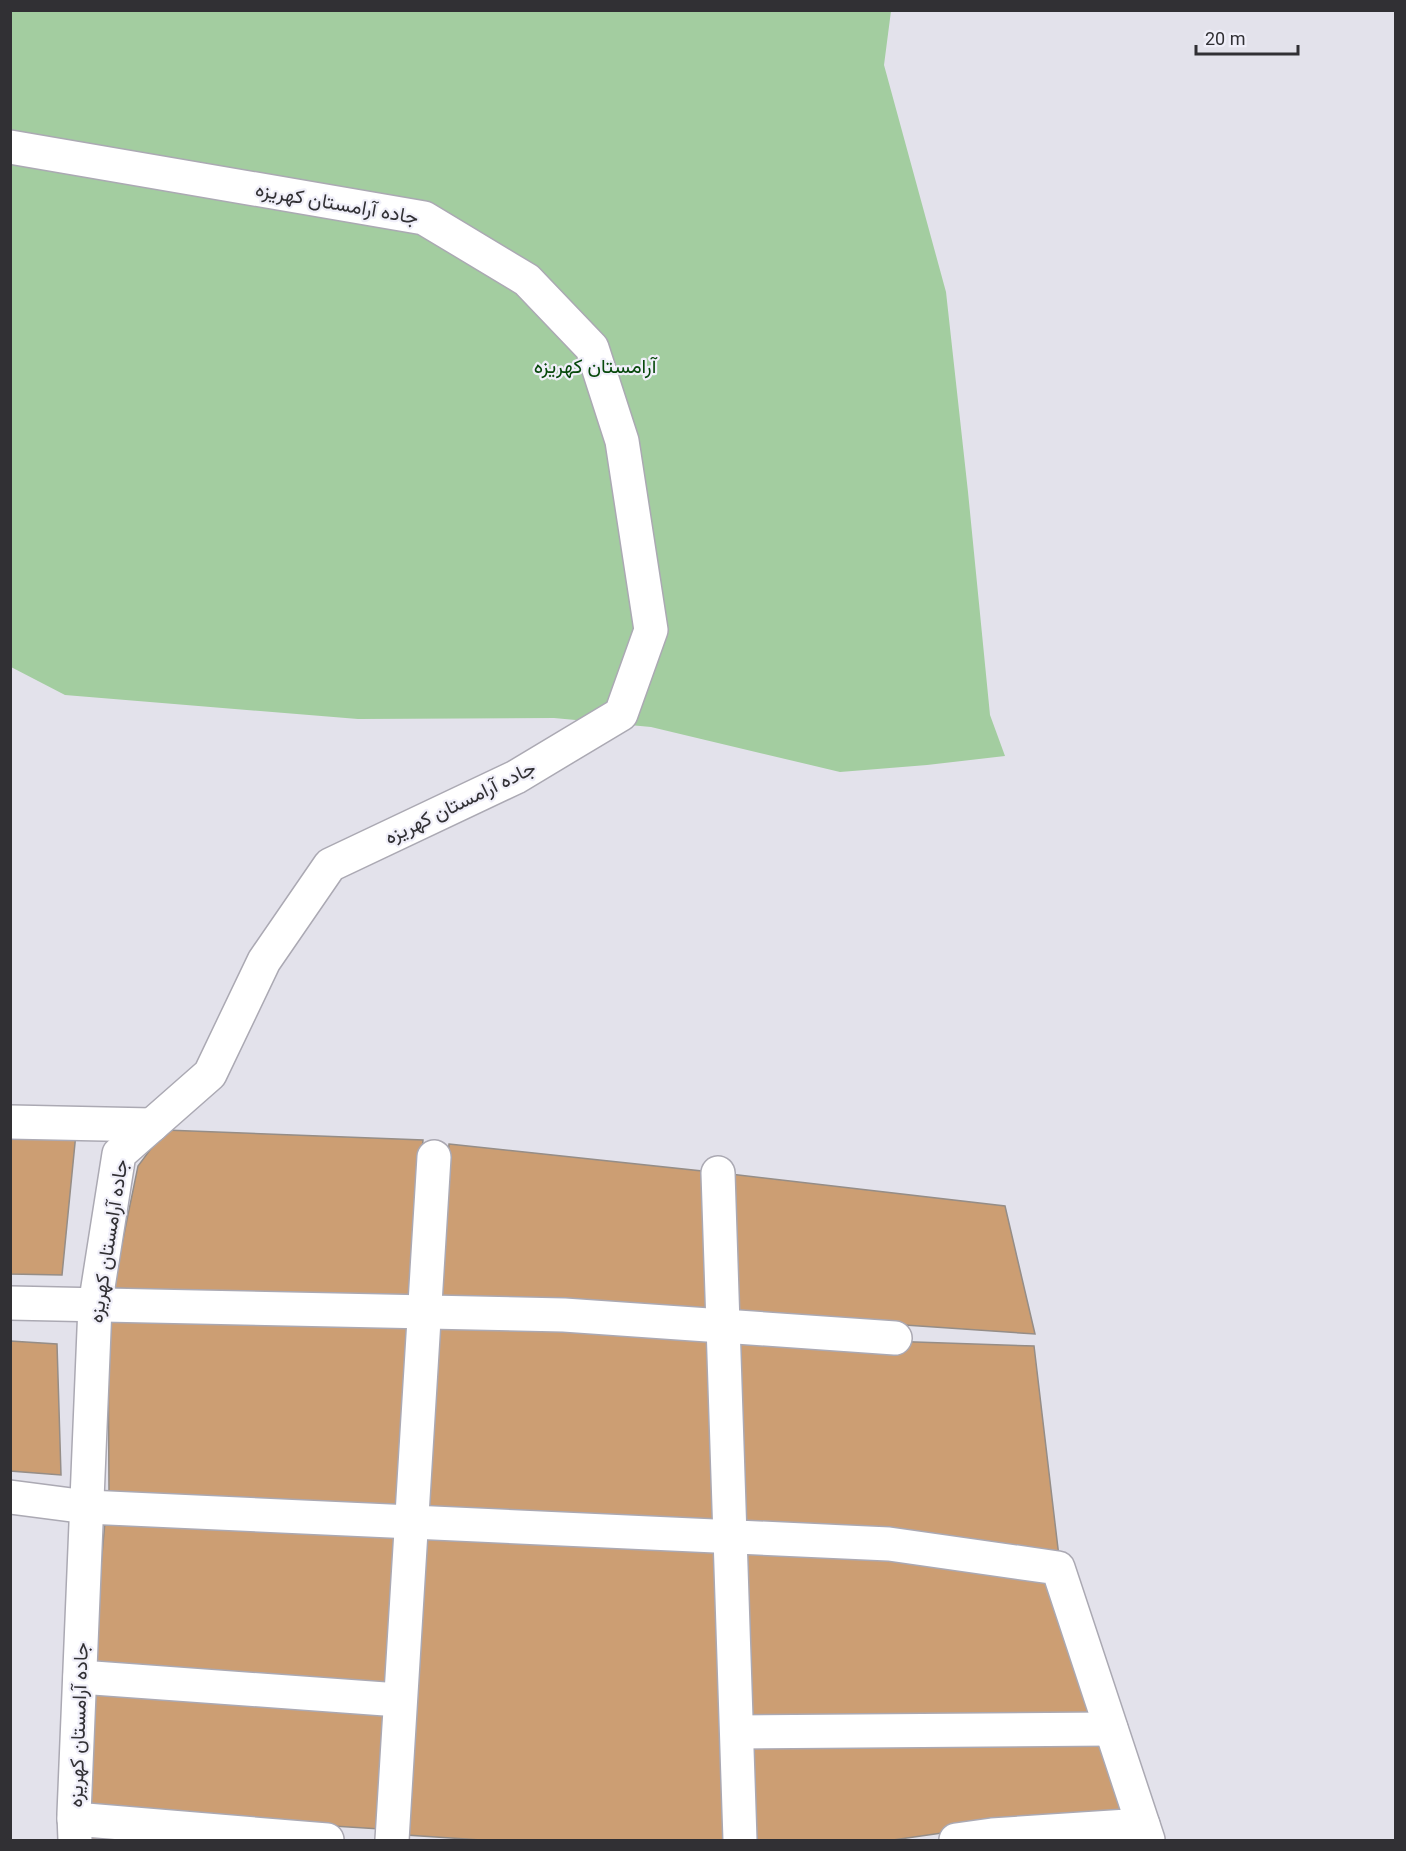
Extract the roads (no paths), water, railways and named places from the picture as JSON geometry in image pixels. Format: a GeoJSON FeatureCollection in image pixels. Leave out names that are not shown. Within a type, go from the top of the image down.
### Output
{"type":"FeatureCollection","features":[{"type":"Feature","properties":{"kind":"street","name":"جاده آرامستان کهریزه"},"geometry":{"type":"LineString","coordinates":[[10,147],[424,218],[527,280],[592,348],[622,441],[651,630],[621,714],[516,777],[330,865],[264,961],[210,1074],[119,1154],[94,1306],[75,1830]]}},
{"type":"Feature","properties":{"kind":"street"},"geometry":{"type":"LineString","coordinates":[[10,1122],[152,1125]]}},
{"type":"Feature","properties":{"kind":"street"},"geometry":{"type":"LineString","coordinates":[[392,1840],[434,1157]]}},
{"type":"Feature","properties":{"kind":"street"},"geometry":{"type":"LineString","coordinates":[[718,1173],[740,1840]]}},
{"type":"Feature","properties":{"kind":"street"},"geometry":{"type":"LineString","coordinates":[[10,1303],[564,1315],[895,1338]]}},
{"type":"Feature","properties":{"kind":"street"},"geometry":{"type":"LineString","coordinates":[[10,1497],[87,1507],[888,1544],[1058,1568],[1145,1833],[992,1835],[956,1840]]}},
{"type":"Feature","properties":{"kind":"street"},"geometry":{"type":"LineString","coordinates":[[80,1677],[399,1700]]}},
{"type":"Feature","properties":{"kind":"street"},"geometry":{"type":"LineString","coordinates":[[737,1732],[1111,1729]]}},
{"type":"Feature","properties":{"kind":"street"},"geometry":{"type":"LineString","coordinates":[[75,1830],[327,1840]]}},
{"type":"Feature","properties":{"kind":"park label","name":"آرامستان کهریزه"},"geometry":{"type":"Point","coordinates":[595,366]}}]}
